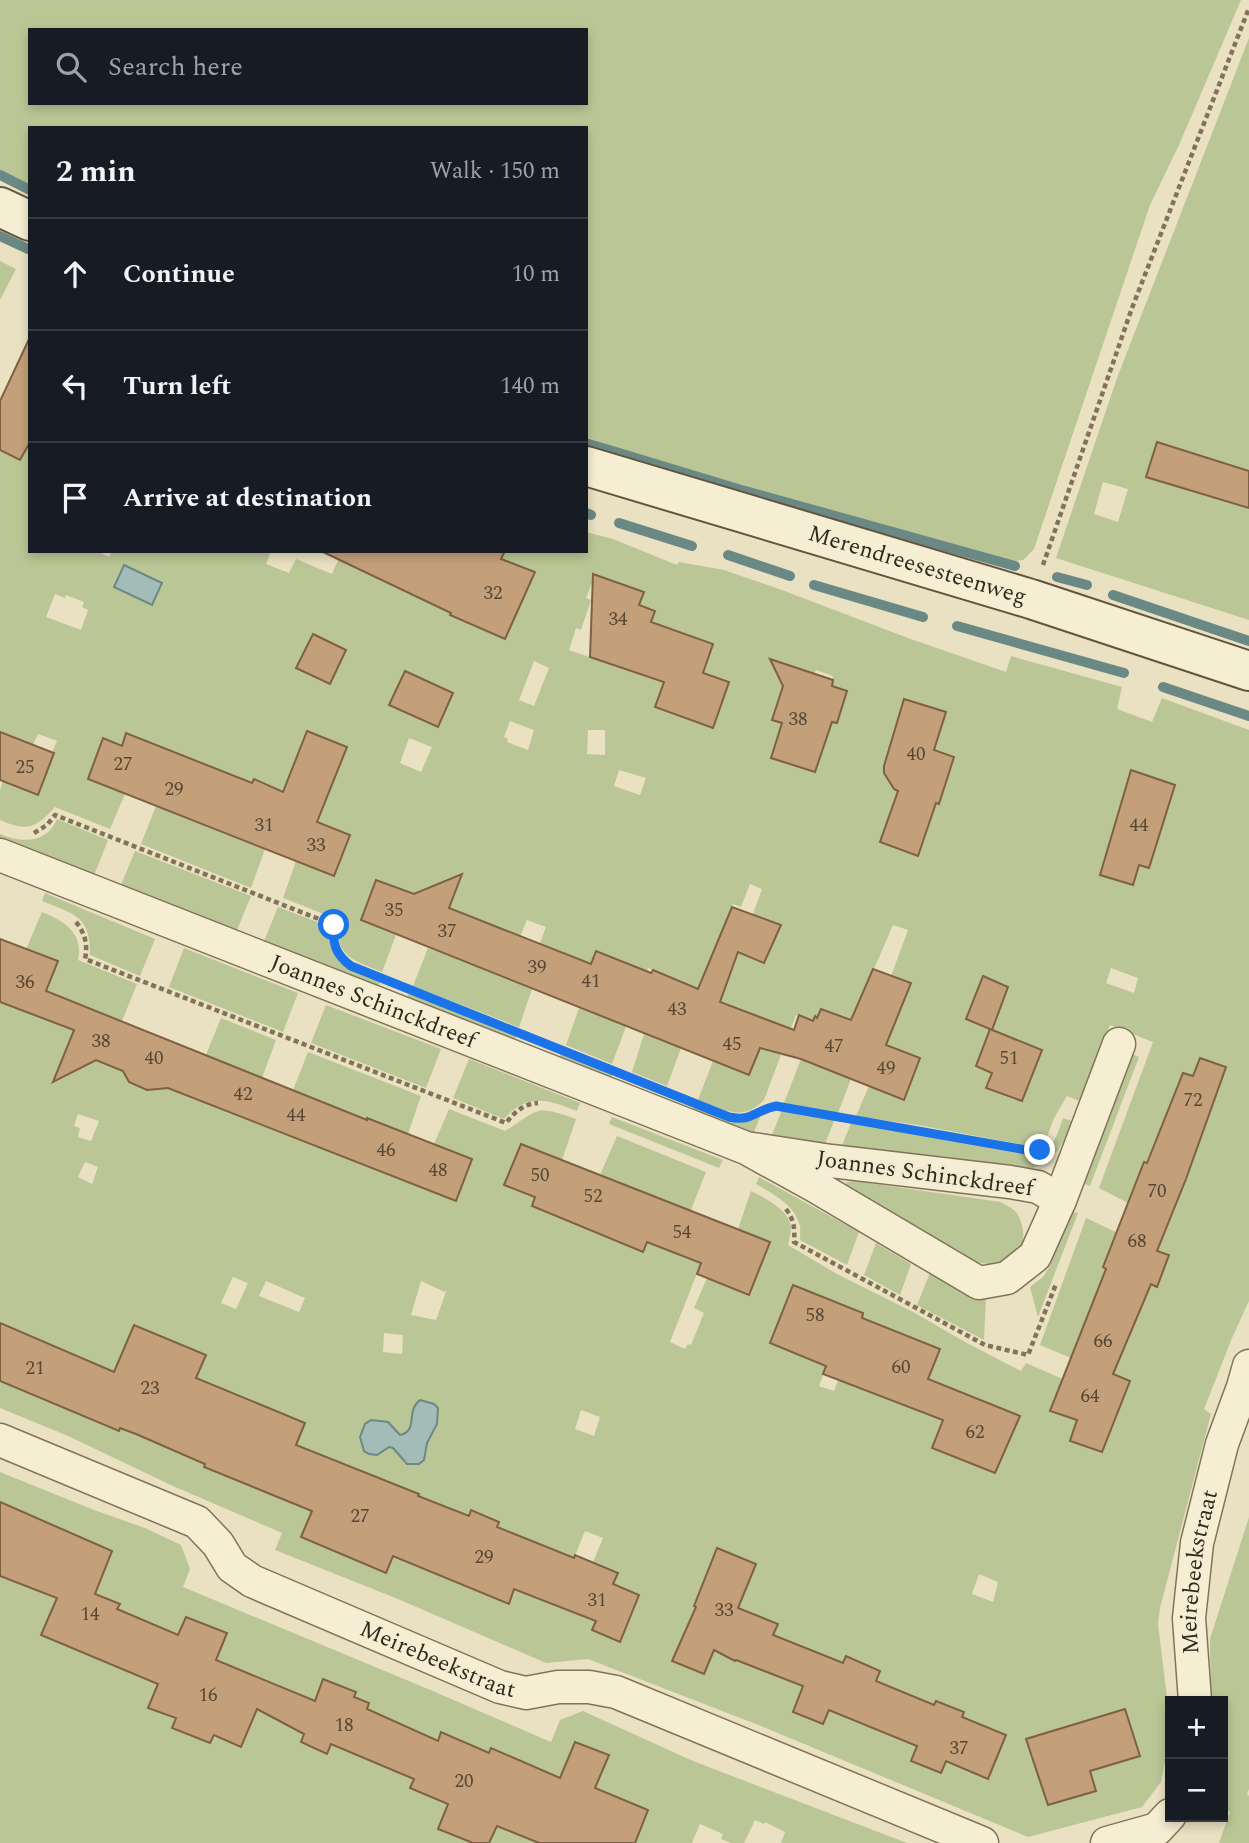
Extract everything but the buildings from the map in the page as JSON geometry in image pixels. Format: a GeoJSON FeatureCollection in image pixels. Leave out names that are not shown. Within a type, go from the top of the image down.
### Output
{"type":"FeatureCollection","features":[{"type":"Feature","properties":{"kind":"main road"},"geometry":{"type":"LineString","coordinates":[[0,206],[28,220]]}},
{"type":"Feature","properties":{"kind":"main road","name":"Merendreesesteenweg"},"geometry":{"type":"LineString","coordinates":[[588,467],[1031,599],[1249,671]]}},
{"type":"Feature","properties":{"kind":"street","name":"Joannes Schinckdreef"},"geometry":{"type":"LineString","coordinates":[[0,855],[746,1148],[979,1283],[1007,1278],[1035,1256],[1060,1200],[1119,1044]]}},
{"type":"Feature","properties":{"kind":"street","name":"Joannes Schinckdreef"},"geometry":{"type":"LineString","coordinates":[[746,1148],[1010,1182],[1038,1187],[1060,1200]]}},
{"type":"Feature","properties":{"kind":"street","name":"Meirebeekstraat"},"geometry":{"type":"LineString","coordinates":[[1195,1696],[1189,1618],[1197,1543],[1222,1444],[1249,1366]]}},
{"type":"Feature","properties":{"kind":"street"},"geometry":{"type":"LineString","coordinates":[[1222,1444],[1249,1429]]}},
{"type":"Feature","properties":{"kind":"street","name":"Meirebeekstraat"},"geometry":{"type":"LineString","coordinates":[[0,1440],[197,1521],[218,1544],[232,1567],[253,1581],[500,1686],[526,1693],[558,1687],[589,1687],[616,1692],[982,1843]]}},
{"type":"Feature","properties":{"kind":"street"},"geometry":{"type":"LineString","coordinates":[[1107,1843],[1157,1829],[1165,1820]]}},
{"type":"Feature","properties":{"kind":"street"},"geometry":{"type":"LineString","coordinates":[[1177,1843],[1180,1822]]}},
{"type":"Feature","properties":{"kind":"path"},"geometry":{"type":"LineString","coordinates":[[1031,599],[1132,308],[1249,8]]}},
{"type":"Feature","properties":{"kind":"path"},"geometry":{"type":"LineString","coordinates":[[29,835],[40,830],[55,815],[300,911],[334,925],[335,947],[341,958]]}},
{"type":"Feature","properties":{"kind":"path"},"geometry":{"type":"LineString","coordinates":[[751,1117],[765,1108],[776,1106],[978,1142]]}},
{"type":"Feature","properties":{"kind":"green space"},"geometry":{"type":"Polygon","coordinates":[[[0,0],[1241,0],[1179,145],[1150,205],[1034,549],[1023,560],[1008,562],[849,519],[743,489],[588,438],[588,126],[28,126],[28,187],[0,174],[0,0]]]}},
{"type":"Feature","properties":{"kind":"green space"},"geometry":{"type":"Polygon","coordinates":[[[1249,38],[1249,471],[1157,442],[1147,477],[1249,508],[1249,620],[1056,558],[1117,378],[1249,38]],[[1103,482],[1094,514],[1118,522],[1128,489],[1103,482]]]}},
{"type":"Feature","properties":{"kind":"green space"},"geometry":{"type":"Polygon","coordinates":[[[0,261],[16,269],[0,300],[0,261]]]}},
{"type":"Feature","properties":{"kind":"green space"},"geometry":{"type":"Polygon","coordinates":[[[28,445],[28,553],[100,553],[109,557],[111,553],[270,553],[266,564],[289,573],[296,559],[332,574],[341,553],[344,553],[357,568],[407,592],[419,569],[478,553],[451,615],[505,639],[535,572],[501,559],[504,554],[502,553],[588,553],[588,533],[613,539],[677,565],[679,562],[724,570],[1006,672],[1011,656],[1122,687],[1117,709],[1152,722],[1162,698],[1249,730],[1249,1301],[1204,1409],[1211,1414],[1160,1608],[1158,1624],[1167,1696],[1165,1762],[1161,1782],[1142,1807],[1028,1837],[761,1726],[588,1659],[546,1663],[398,1599],[275,1550],[282,1533],[0,1408],[0,1381],[56,1404],[76,1356],[5,1325],[0,1335],[0,1002],[32,1014],[58,961],[26,949],[42,912],[65,924],[75,935],[78,942],[78,960],[137,984],[122,1021],[83,1006],[62,1060],[65,1065],[77,1070],[82,1067],[86,1056],[130,1073],[127,1079],[129,1082],[147,1090],[154,1083],[172,1089],[177,1077],[194,1084],[221,1018],[276,1040],[262,1078],[209,1104],[313,1145],[330,1105],[293,1090],[308,1052],[421,1096],[408,1134],[367,1118],[351,1160],[455,1201],[472,1160],[434,1144],[449,1109],[505,1131],[538,1111],[552,1111],[576,1119],[562,1160],[521,1144],[505,1185],[559,1207],[556,1216],[605,1236],[627,1186],[600,1175],[617,1136],[706,1172],[691,1210],[664,1201],[648,1242],[701,1263],[670,1342],[685,1349],[688,1344],[691,1345],[704,1313],[694,1308],[707,1278],[754,1284],[770,1242],[738,1229],[751,1191],[782,1210],[790,1222],[788,1245],[837,1274],[1021,1371],[1026,1363],[1063,1379],[1051,1411],[1077,1420],[1070,1441],[1101,1452],[1130,1381],[1113,1374],[1134,1323],[1092,1306],[1071,1358],[1040,1345],[1086,1218],[1116,1232],[1103,1267],[1157,1286],[1169,1256],[1157,1251],[1185,1179],[1144,1162],[1128,1203],[1099,1188],[1153,1042],[1110,1025],[1079,1101],[1067,1096],[1047,1137],[1036,1147],[856,1116],[869,1086],[904,1099],[920,1058],[867,1037],[871,1027],[821,1009],[813,1021],[796,1015],[764,1100],[748,1111],[732,1112],[698,1100],[713,1061],[750,1075],[765,1033],[686,989],[687,984],[648,968],[612,1064],[566,1045],[579,1008],[607,1019],[627,964],[596,951],[591,964],[540,943],[546,927],[527,920],[503,977],[532,989],[519,1027],[413,986],[428,948],[465,962],[481,921],[377,880],[361,920],[396,935],[382,972],[354,960],[343,950],[338,932],[339,920],[283,898],[296,861],[335,875],[350,835],[298,815],[303,801],[254,779],[265,849],[251,888],[141,844],[156,806],[191,819],[160,746],[127,733],[122,746],[102,738],[88,779],[125,794],[110,829],[55,807],[42,820],[31,826],[17,826],[0,820],[0,790],[3,781],[38,794],[57,741],[38,734],[33,745],[0,732],[0,450],[20,459],[28,445]],[[595,575],[586,598],[591,600],[581,630],[576,628],[569,650],[618,667],[643,592],[595,575]],[[55,594],[46,617],[81,630],[88,610],[82,607],[84,602],[55,594]],[[681,633],[655,707],[713,727],[729,682],[703,673],[713,644],[681,633]],[[313,635],[297,667],[330,684],[346,650],[313,635]],[[534,661],[519,700],[534,706],[549,668],[534,661]],[[790,666],[773,720],[782,723],[771,758],[815,772],[827,737],[823,718],[837,723],[847,691],[832,686],[833,676],[816,670],[814,674],[790,666]],[[405,672],[389,705],[438,726],[452,693],[405,672]],[[904,699],[884,766],[884,773],[889,781],[894,783],[893,789],[938,803],[954,757],[934,750],[946,713],[904,699]],[[510,721],[504,737],[508,739],[507,742],[528,750],[534,730],[510,721]],[[588,730],[587,754],[605,755],[605,730],[588,730]],[[307,732],[315,772],[334,779],[347,747],[307,732]],[[409,738],[400,763],[421,772],[432,747],[409,738]],[[619,770],[614,786],[640,795],[646,778],[619,770]],[[1131,771],[1100,875],[1133,885],[1139,865],[1149,868],[1175,785],[1131,771]],[[750,884],[741,907],[733,904],[709,962],[718,972],[730,976],[762,889],[750,884]],[[893,925],[861,999],[891,976],[908,930],[893,925]],[[1111,968],[1106,983],[1134,993],[1138,978],[1111,968]],[[990,1030],[976,1066],[992,1073],[987,1088],[1021,1101],[1042,1050],[990,1030]],[[1200,1058],[1193,1076],[1183,1073],[1163,1124],[1225,1067],[1200,1058]],[[78,1114],[74,1126],[80,1128],[78,1137],[91,1141],[99,1121],[78,1114]],[[85,1162],[78,1177],[92,1184],[98,1167],[85,1162]],[[233,1277],[221,1303],[236,1309],[248,1283],[233,1277]],[[266,1281],[259,1296],[299,1312],[305,1298],[266,1281]],[[421,1281],[411,1315],[436,1320],[447,1289],[445,1292],[421,1281]],[[795,1286],[781,1324],[778,1323],[770,1343],[808,1358],[848,1352],[863,1313],[795,1286]],[[134,1325],[94,1420],[118,1430],[120,1428],[136,1435],[142,1422],[149,1424],[143,1437],[167,1447],[205,1355],[134,1325]],[[384,1333],[383,1352],[402,1354],[403,1335],[384,1333]],[[830,1356],[819,1386],[834,1391],[845,1362],[830,1356]],[[965,1394],[948,1408],[932,1448],[995,1473],[1019,1416],[965,1394]],[[581,1410],[575,1429],[594,1436],[600,1417],[581,1410]],[[305,1424],[218,1435],[204,1467],[224,1476],[238,1443],[255,1488],[275,1496],[305,1424]],[[333,1460],[301,1537],[386,1572],[418,1494],[333,1460]],[[451,1509],[433,1555],[509,1604],[514,1590],[518,1591],[538,1544],[497,1527],[498,1522],[471,1511],[469,1515],[451,1509]],[[585,1531],[555,1605],[596,1621],[593,1631],[619,1642],[613,1584],[617,1572],[593,1562],[603,1538],[585,1531]],[[717,1548],[694,1605],[710,1612],[673,1661],[704,1674],[714,1650],[735,1661],[760,1669],[778,1624],[738,1608],[755,1564],[717,1548]],[[979,1574],[972,1594],[993,1602],[998,1582],[979,1574]],[[817,1652],[793,1712],[823,1724],[829,1710],[876,1681],[880,1671],[847,1656],[843,1663],[817,1652]],[[936,1701],[912,1761],[946,1761],[963,1712],[936,1701]],[[1125,1709],[1052,1731],[1044,1793],[1048,1805],[1096,1791],[1090,1771],[1139,1756],[1125,1709]]]}},
{"type":"Feature","properties":{"kind":"green space"},"geometry":{"type":"Polygon","coordinates":[[[57,819],[108,840],[93,878],[0,842],[0,834],[25,840],[40,837],[53,827],[57,819]]]}},
{"type":"Feature","properties":{"kind":"green space"},"geometry":{"type":"Polygon","coordinates":[[[135,851],[251,896],[235,935],[119,890],[135,851]]]}},
{"type":"Feature","properties":{"kind":"green space"},"geometry":{"type":"Polygon","coordinates":[[[45,893],[155,939],[140,976],[90,955],[90,942],[84,924],[72,914],[42,901],[45,893]]]}},
{"type":"Feature","properties":{"kind":"green space"},"geometry":{"type":"Polygon","coordinates":[[[278,907],[328,926],[332,949],[342,964],[380,982],[376,991],[262,946],[278,907]]]}},
{"type":"Feature","properties":{"kind":"green space"},"geometry":{"type":"Polygon","coordinates":[[[184,948],[298,993],[283,1032],[169,987],[184,948]]]}},
{"type":"Feature","properties":{"kind":"green space"},"geometry":{"type":"Polygon","coordinates":[[[409,993],[517,1035],[513,1044],[405,1003],[409,993]]]}},
{"type":"Feature","properties":{"kind":"green space"},"geometry":{"type":"Polygon","coordinates":[[[326,1005],[441,1049],[426,1088],[311,1043],[326,1005]]]}},
{"type":"Feature","properties":{"kind":"green space"},"geometry":{"type":"Polygon","coordinates":[[[644,1034],[681,1048],[667,1086],[632,1072],[644,1034]]]}},
{"type":"Feature","properties":{"kind":"green space"},"geometry":{"type":"Polygon","coordinates":[[[561,1053],[613,1073],[610,1081],[558,1061],[561,1053]]]}},
{"type":"Feature","properties":{"kind":"green space"},"geometry":{"type":"Polygon","coordinates":[[[1132,1054],[1139,1057],[1090,1186],[1083,1183],[1132,1054]]]}},
{"type":"Feature","properties":{"kind":"green space"},"geometry":{"type":"Polygon","coordinates":[[[469,1059],[580,1103],[577,1111],[538,1101],[521,1105],[504,1119],[453,1098],[469,1059]]]}},
{"type":"Feature","properties":{"kind":"green space"},"geometry":{"type":"Polygon","coordinates":[[[801,1059],[851,1079],[838,1113],[784,1103],[801,1059]]]}},
{"type":"Feature","properties":{"kind":"green space"},"geometry":{"type":"Polygon","coordinates":[[[694,1106],[733,1120],[760,1117],[752,1137],[691,1114],[694,1106]]]}},
{"type":"Feature","properties":{"kind":"green space"},"geometry":{"type":"Polygon","coordinates":[[[782,1110],[835,1119],[824,1146],[770,1140],[782,1110]]]}},
{"type":"Feature","properties":{"kind":"green space"},"geometry":{"type":"Polygon","coordinates":[[[612,1117],[723,1160],[719,1168],[609,1124],[612,1117]]]}},
{"type":"Feature","properties":{"kind":"green space"},"geometry":{"type":"Polygon","coordinates":[[[1063,1118],[1072,1121],[1056,1153],[1044,1163],[1026,1170],[841,1148],[851,1123],[1034,1155],[1050,1146],[1063,1118]]]}},
{"type":"Feature","properties":{"kind":"green space"},"geometry":{"type":"Polygon","coordinates":[[[759,1177],[859,1232],[847,1265],[800,1240],[800,1227],[796,1217],[782,1200],[756,1184],[759,1177]]]}},
{"type":"Feature","properties":{"kind":"green space"},"geometry":{"type":"Polygon","coordinates":[[[847,1182],[1001,1202],[1017,1213],[1023,1231],[1020,1249],[1008,1260],[1000,1263],[973,1261],[846,1189],[847,1182]]]}},
{"type":"Feature","properties":{"kind":"green space"},"geometry":{"type":"Polygon","coordinates":[[[1070,1211],[1078,1213],[1038,1317],[1030,1287],[1043,1277],[1050,1266],[1070,1211]]]}},
{"type":"Feature","properties":{"kind":"green space"},"geometry":{"type":"Polygon","coordinates":[[[876,1243],[911,1264],[900,1295],[864,1275],[876,1243]]]}},
{"type":"Feature","properties":{"kind":"green space"},"geometry":{"type":"Polygon","coordinates":[[[930,1273],[986,1298],[984,1340],[917,1305],[930,1273]]]}},
{"type":"Feature","properties":{"kind":"green space"},"geometry":{"type":"Polygon","coordinates":[[[0,1472],[145,1528],[181,1545],[190,1569],[183,1587],[551,1742],[560,1720],[583,1711],[693,1761],[907,1843],[781,1843],[785,1832],[755,1820],[744,1843],[731,1843],[721,1839],[723,1834],[700,1824],[692,1843],[635,1843],[648,1810],[595,1788],[609,1756],[575,1742],[534,1841],[539,1843],[0,1843],[0,1576],[20,1583],[45,1521],[0,1502],[0,1472]],[[81,1539],[41,1635],[123,1669],[144,1621],[113,1607],[119,1604],[91,1592],[80,1594],[99,1582],[112,1551],[81,1539]],[[186,1617],[148,1707],[173,1717],[173,1728],[210,1743],[217,1737],[241,1746],[268,1681],[218,1661],[217,1657],[227,1633],[186,1617]],[[356,1693],[310,1699],[301,1743],[327,1754],[331,1744],[391,1720],[367,1709],[369,1703],[354,1697],[356,1693]]]}},
{"type":"Feature","properties":{"kind":"green space"},"geometry":{"type":"Polygon","coordinates":[[[1249,1517],[1249,1843],[1219,1843],[1230,1812],[1228,1696],[1211,1696],[1210,1639],[1249,1517]]]}},
{"type":"Feature","properties":{"kind":"water"},"geometry":{"type":"Polygon","coordinates":[[[124,565],[162,583],[152,605],[114,587],[124,565]]]}},
{"type":"Feature","properties":{"kind":"water"},"geometry":{"type":"Polygon","coordinates":[[[420,1400],[438,1408],[437,1424],[427,1443],[424,1460],[419,1464],[407,1464],[389,1447],[377,1455],[364,1451],[360,1437],[365,1424],[371,1420],[388,1422],[400,1435],[406,1433],[411,1425],[413,1410],[420,1400]]]}},
{"type":"Feature","properties":{"kind":"waterway"},"geometry":{"type":"LineString","coordinates":[[0,175],[28,189]]}},
{"type":"Feature","properties":{"kind":"waterway"},"geometry":{"type":"LineString","coordinates":[[0,236],[28,249]]}},
{"type":"Feature","properties":{"kind":"waterway"},"geometry":{"type":"LineString","coordinates":[[588,444],[738,489],[1015,566]]}},
{"type":"Feature","properties":{"kind":"waterway"},"geometry":{"type":"LineString","coordinates":[[619,523],[692,546]]}},
{"type":"Feature","properties":{"kind":"waterway"},"geometry":{"type":"LineString","coordinates":[[728,555],[790,576]]}},
{"type":"Feature","properties":{"kind":"waterway"},"geometry":{"type":"LineString","coordinates":[[1057,577],[1087,585]]}},
{"type":"Feature","properties":{"kind":"waterway"},"geometry":{"type":"LineString","coordinates":[[814,585],[923,617]]}},
{"type":"Feature","properties":{"kind":"waterway"},"geometry":{"type":"LineString","coordinates":[[1113,595],[1249,641]]}},
{"type":"Feature","properties":{"kind":"waterway"},"geometry":{"type":"LineString","coordinates":[[957,626],[1124,673]]}},
{"type":"Feature","properties":{"kind":"waterway"},"geometry":{"type":"LineString","coordinates":[[1163,687],[1249,716]]}},
{"type":"Feature","properties":{"kind":"route"},"geometry":{"type":"LineString","coordinates":[[334,925],[335,947],[341,958],[351,966],[729,1117],[751,1117],[765,1108],[776,1106],[1032,1151],[1040,1150]]}}]}
